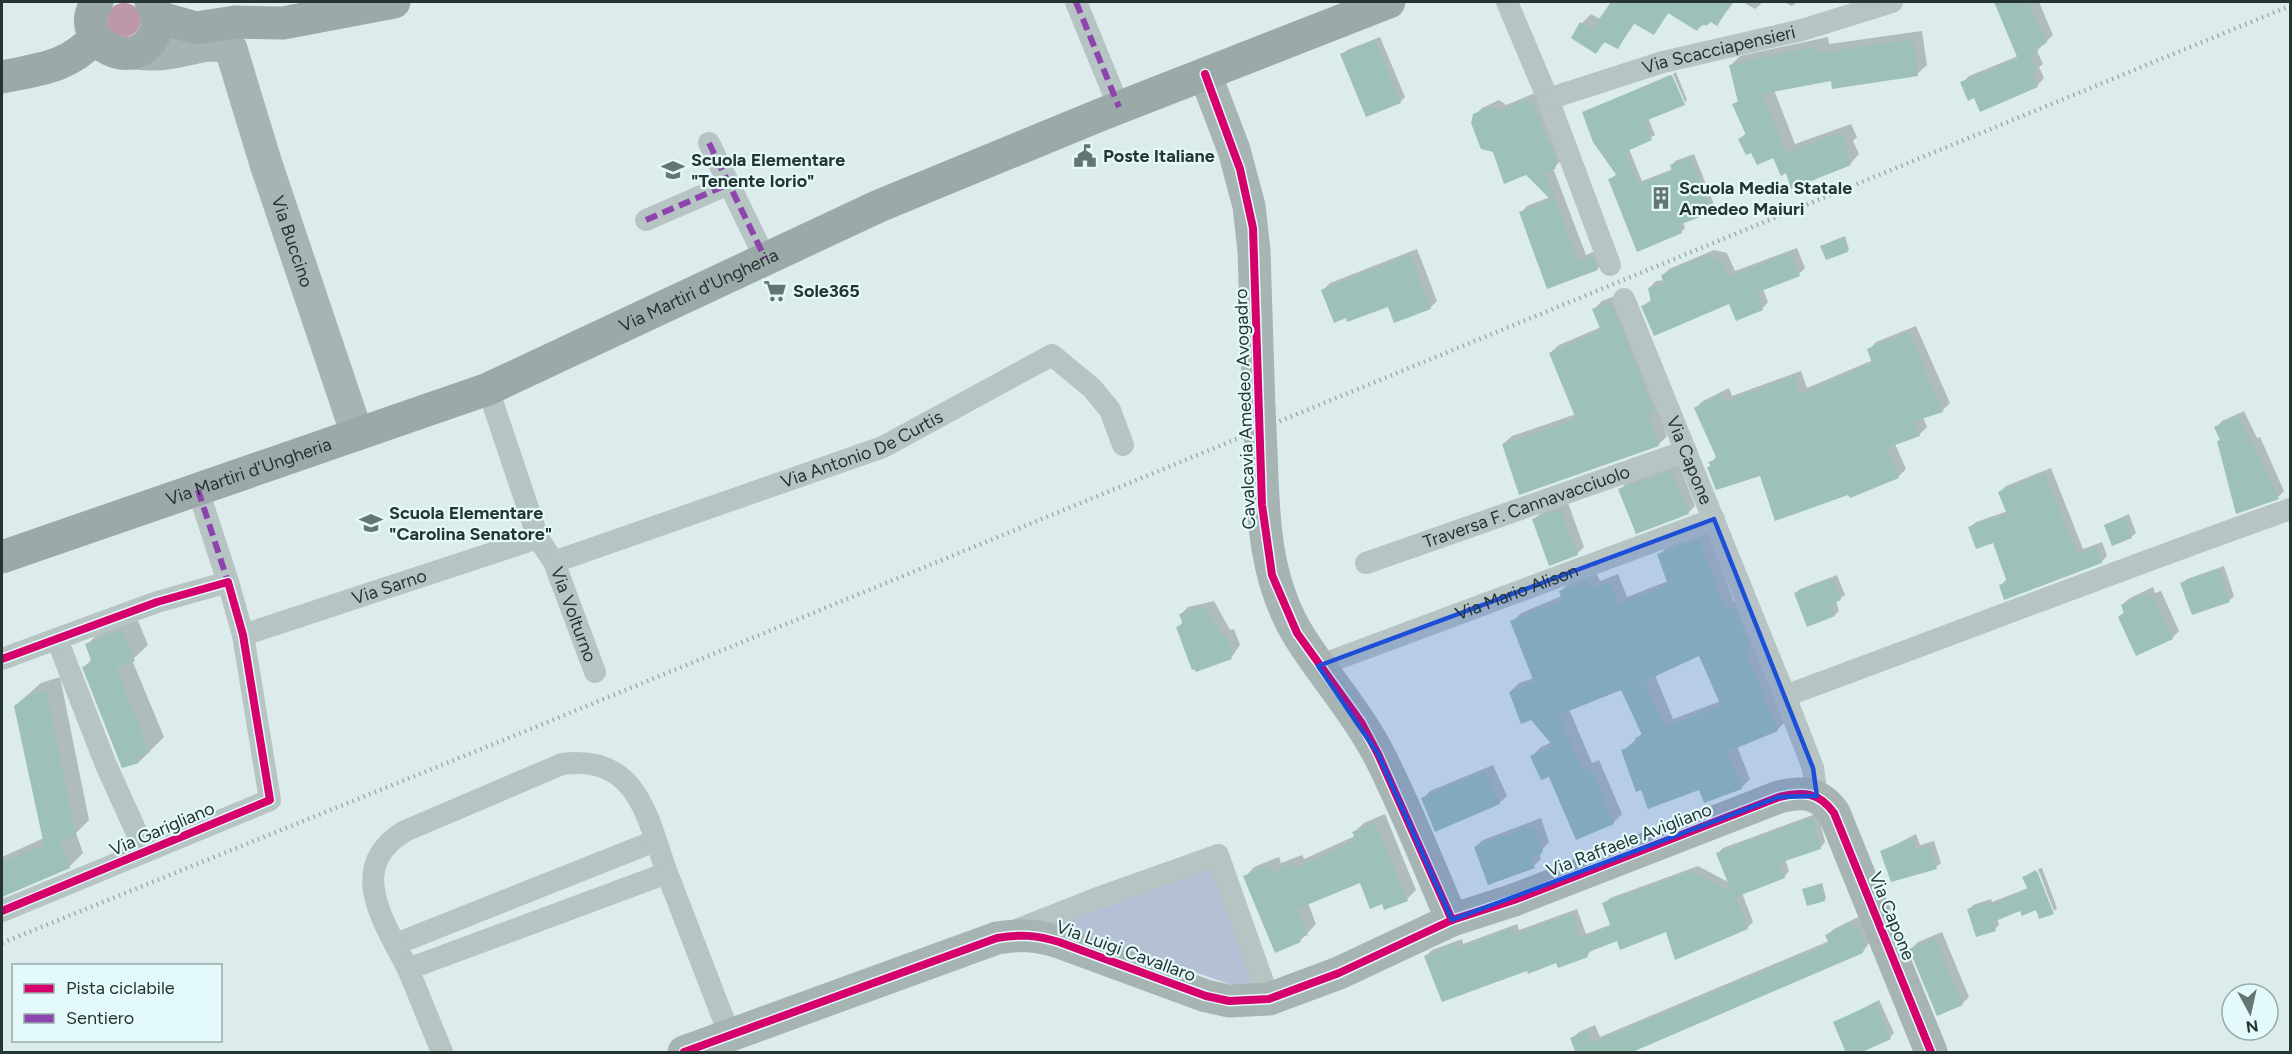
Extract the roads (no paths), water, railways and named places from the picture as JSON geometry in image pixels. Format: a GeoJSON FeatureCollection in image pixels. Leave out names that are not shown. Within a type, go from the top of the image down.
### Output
{"type":"FeatureCollection","features":[{"type":"Feature","properties":{"kind":"main road","name":"Via Martiri d'Ungheria"},"geometry":{"type":"LineString","coordinates":[[2,557],[488,388],[879,206],[1119,107],[1389,2]]}},
{"type":"Feature","properties":{"kind":"main road"},"geometry":{"type":"LineString","coordinates":[[91,14],[112,52],[134,53],[152,39],[154,9],[196,28],[235,22],[283,23],[378,3]]}},
{"type":"Feature","properties":{"kind":"main road"},"geometry":{"type":"LineString","coordinates":[[2,77],[62,64],[75,58],[91,14]]}},
{"type":"Feature","properties":{"kind":"street"},"geometry":{"type":"LineString","coordinates":[[1076,2],[1119,107]]}},
{"type":"Feature","properties":{"kind":"street"},"geometry":{"type":"LineString","coordinates":[[1507,2],[1548,99],[1610,265]]}},
{"type":"Feature","properties":{"kind":"street","name":"Via Scacciapensieri"},"geometry":{"type":"LineString","coordinates":[[1548,99],[1663,62],[1802,30],[1892,2]]}},
{"type":"Feature","properties":{"kind":"street"},"geometry":{"type":"LineString","coordinates":[[134,53],[168,53],[221,45],[231,49],[243,39],[265,33],[283,23]]}},
{"type":"Feature","properties":{"kind":"street","name":"Via Buccino"},"geometry":{"type":"LineString","coordinates":[[231,49],[266,164],[357,434]]}},
{"type":"Feature","properties":{"kind":"street","name":"Cavalcavia Amedeo Avogadro"},"geometry":{"type":"LineString","coordinates":[[1204,74],[1233,150],[1250,206],[1254,251],[1264,530],[1272,575],[1288,616],[1318,666],[1361,722],[1378,754],[1452,920]]}},
{"type":"Feature","properties":{"kind":"street"},"geometry":{"type":"LineString","coordinates":[[709,143],[765,258]]}},
{"type":"Feature","properties":{"kind":"street"},"geometry":{"type":"LineString","coordinates":[[646,219],[729,184]]}},
{"type":"Feature","properties":{"kind":"street","name":"Via Capone"},"geometry":{"type":"LineString","coordinates":[[1624,299],[1813,768],[1817,796],[1834,813],[1930,1053]]}},
{"type":"Feature","properties":{"kind":"street","name":"Via Antonio De Curtis"},"geometry":{"type":"LineString","coordinates":[[554,562],[884,447],[1052,355],[1092,388],[1110,410],[1123,445]]}},
{"type":"Feature","properties":{"kind":"street","name":"Via Volturno"},"geometry":{"type":"LineString","coordinates":[[488,388],[538,538],[554,562],[595,672]]}},
{"type":"Feature","properties":{"kind":"street","name":"Traversa F. Cannavacciuolo"},"geometry":{"type":"LineString","coordinates":[[1366,563],[1686,451]]}},
{"type":"Feature","properties":{"kind":"street"},"geometry":{"type":"LineString","coordinates":[[198,490],[243,635]]}},
{"type":"Feature","properties":{"kind":"street"},"geometry":{"type":"LineString","coordinates":[[1785,696],[2112,572],[2290,508]]}},
{"type":"Feature","properties":{"kind":"street","name":"Via Mario Alison"},"geometry":{"type":"LineString","coordinates":[[1318,666],[1714,519]]}},
{"type":"Feature","properties":{"kind":"street","name":"Via Sarno"},"geometry":{"type":"LineString","coordinates":[[243,635],[538,538]]}},
{"type":"Feature","properties":{"kind":"street"},"geometry":{"type":"LineString","coordinates":[[2,658],[157,602],[228,582]]}},
{"type":"Feature","properties":{"kind":"street","name":"Via Garigliano"},"geometry":{"type":"LineString","coordinates":[[2,911],[270,800],[243,635]]}},
{"type":"Feature","properties":{"kind":"street"},"geometry":{"type":"LineString","coordinates":[[57,639],[106,765],[145,851]]}},
{"type":"Feature","properties":{"kind":"street"},"geometry":{"type":"LineString","coordinates":[[442,1053],[372,889],[375,863],[389,840],[405,831],[562,764],[583,761],[603,765],[621,775],[635,790],[730,1036]]}},
{"type":"Feature","properties":{"kind":"street","name":"Via Raffaele Avigliano"},"geometry":{"type":"LineString","coordinates":[[1452,920],[1525,896],[1779,797],[1806,793],[1817,796]]}},
{"type":"Feature","properties":{"kind":"street"},"geometry":{"type":"LineString","coordinates":[[396,944],[655,840]]}},
{"type":"Feature","properties":{"kind":"street"},"geometry":{"type":"LineString","coordinates":[[997,938],[1103,896],[1218,855],[1269,999]]}},
{"type":"Feature","properties":{"kind":"street"},"geometry":{"type":"LineString","coordinates":[[408,969],[667,873]]}},
{"type":"Feature","properties":{"kind":"street","name":"Via Luigi Cavallaro"},"geometry":{"type":"LineString","coordinates":[[684,1053],[997,938],[1041,936],[1206,996],[1229,1001],[1269,999],[1339,973],[1452,920]]}},
{"type":"Feature","properties":{"kind":"railway"},"geometry":{"type":"LineString","coordinates":[[2,943],[538,726],[2290,6]]}},
{"type":"Feature","properties":{"kind":"place","name":"Poste Italiane"},"geometry":{"type":"Point","coordinates":[1085,156]}},
{"type":"Feature","properties":{"kind":"place","name":"Scuola Elementare \"Tenente Iorio\""},"geometry":{"type":"Point","coordinates":[673,170]}},
{"type":"Feature","properties":{"kind":"place","name":"Scuola Media Statale Amedeo Maiuri"},"geometry":{"type":"Point","coordinates":[1661,198]}},
{"type":"Feature","properties":{"kind":"place","name":"Sole365"},"geometry":{"type":"Point","coordinates":[775,291]}},
{"type":"Feature","properties":{"kind":"place","name":"Scuola Elementare \"Carolina Senatore\""},"geometry":{"type":"Point","coordinates":[371,523]}}]}
